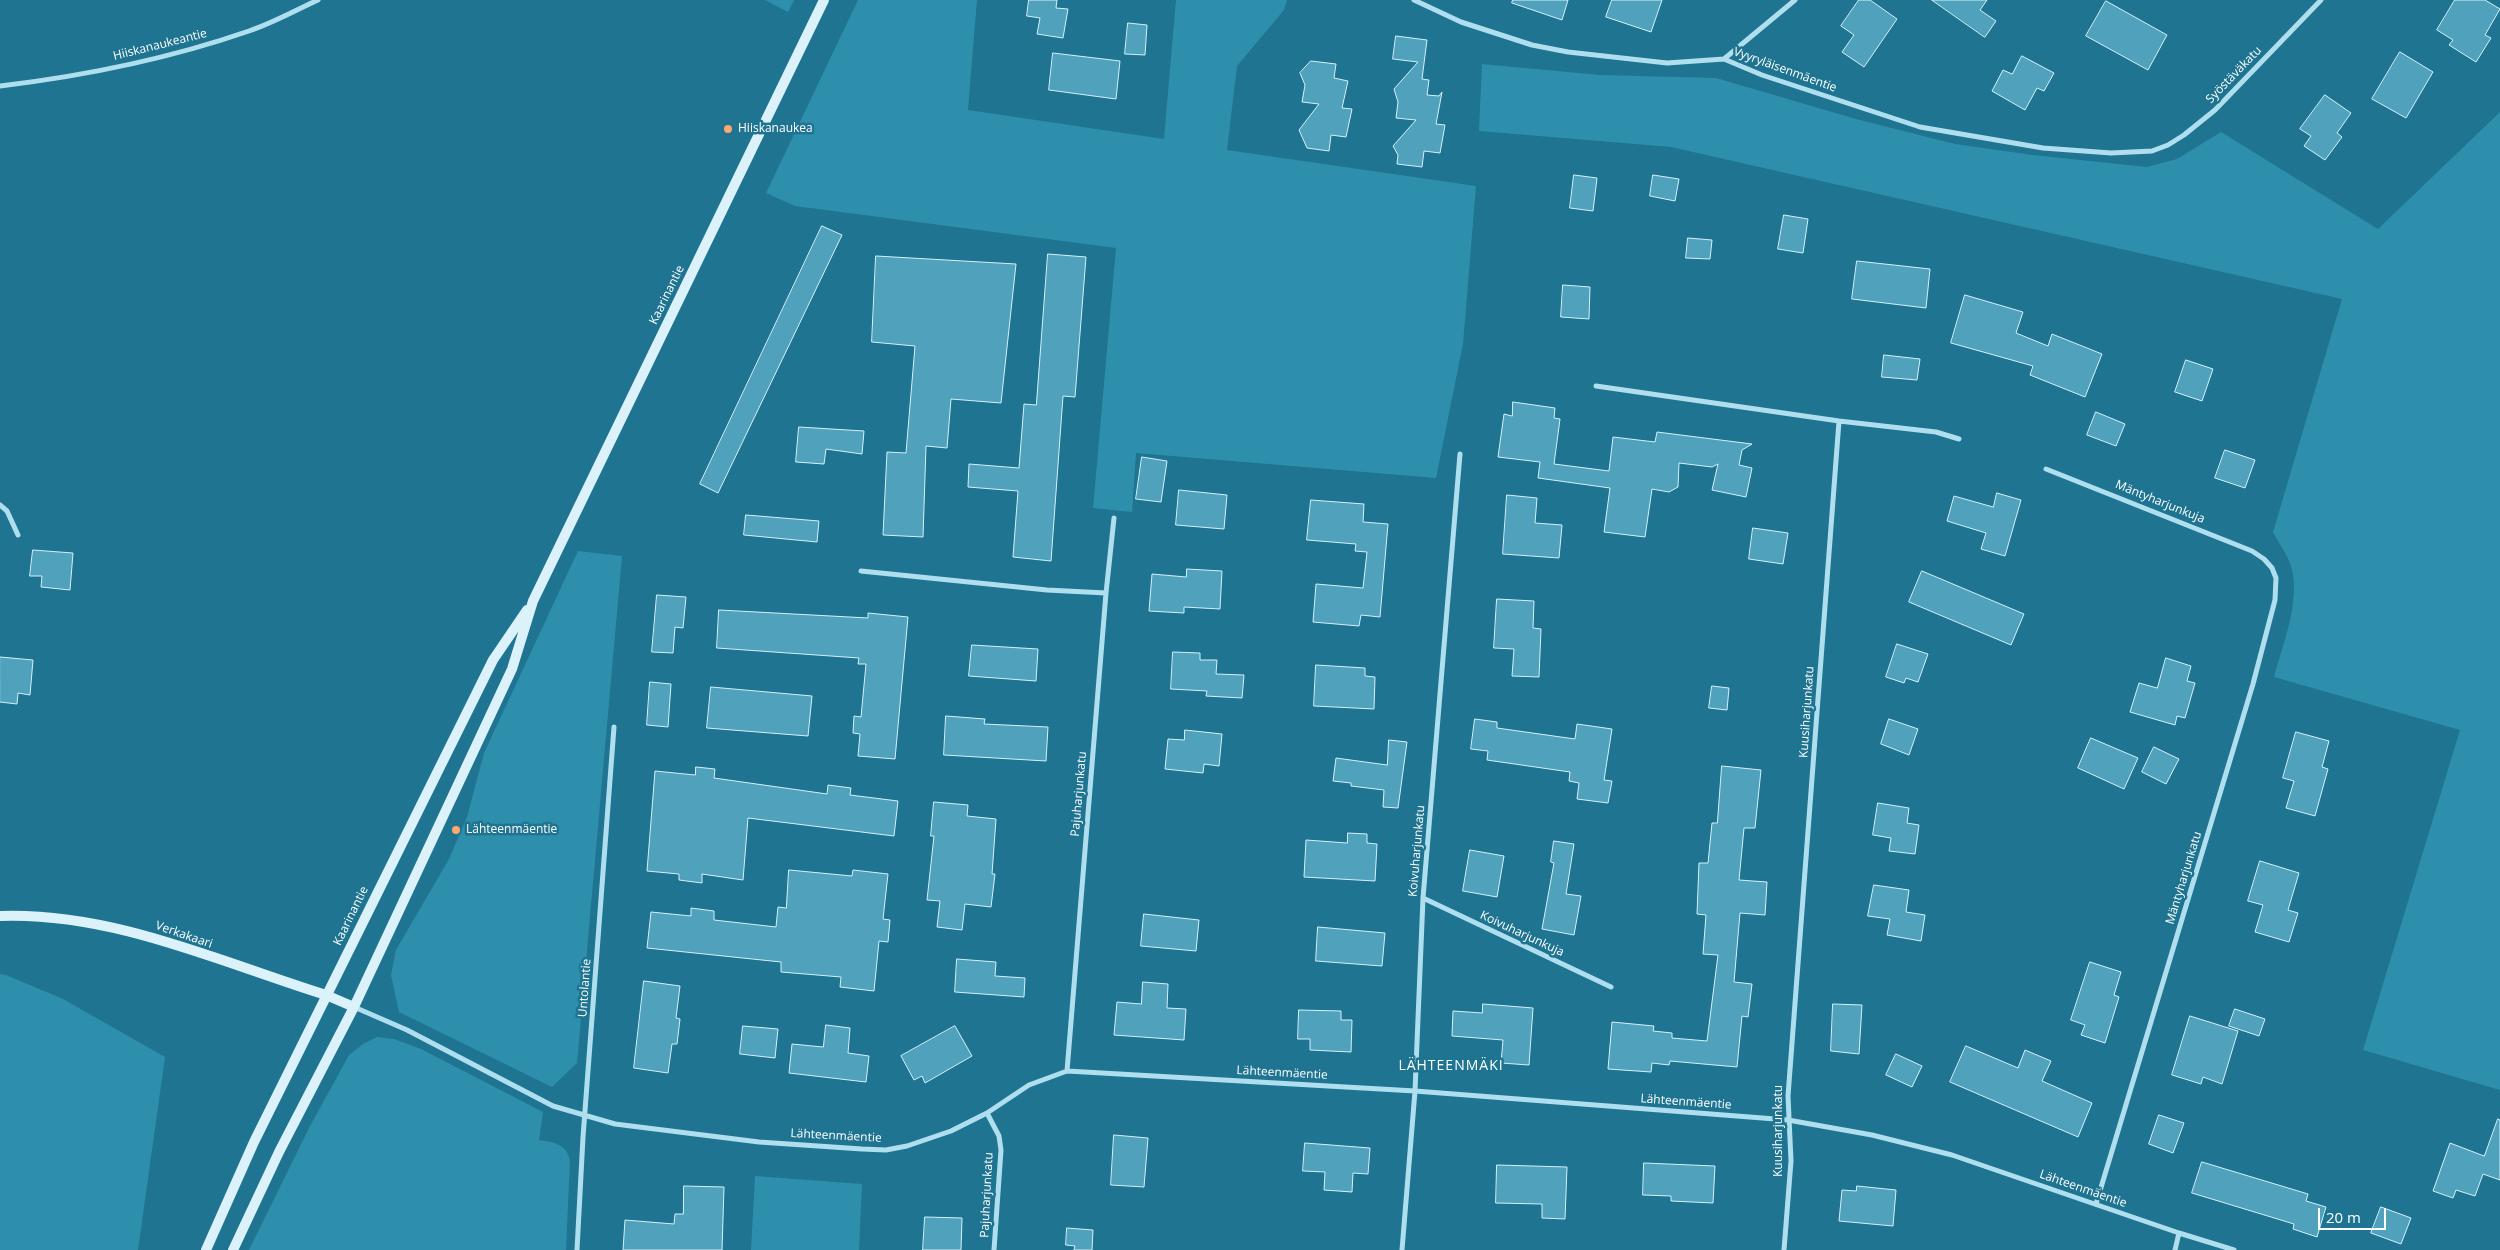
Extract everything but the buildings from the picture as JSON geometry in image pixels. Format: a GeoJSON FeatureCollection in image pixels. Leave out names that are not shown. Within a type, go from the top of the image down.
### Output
{"type":"FeatureCollection","features":[{"type":"Feature","properties":{"kind":"main road","name":"Kaarinantie"},"geometry":{"type":"LineString","coordinates":[[206,1250],[254,1142],[493,660],[533,601],[824,0]]}},
{"type":"Feature","properties":{"kind":"main road","name":"Kaarinantie"},"geometry":{"type":"LineString","coordinates":[[233,1250],[279,1152],[354,1007],[512,669],[533,601]]}},
{"type":"Feature","properties":{"kind":"main road","name":"Verkakaari"},"geometry":{"type":"LineString","coordinates":[[0,916],[89,922],[144,935],[326,995],[354,1007]]}},
{"type":"Feature","properties":{"kind":"street","name":"Hiiskanaukeantie"},"geometry":{"type":"LineString","coordinates":[[0,86],[62,78],[195,48],[251,30],[318,0]]}},
{"type":"Feature","properties":{"kind":"street","name":"Vyyryläisenmäentie"},"geometry":{"type":"LineString","coordinates":[[1414,0],[1461,22],[1498,36],[1568,52],[1667,62],[1724,59],[1762,75],[1920,127],[2043,148],[2111,153],[2152,151]]}},
{"type":"Feature","properties":{"kind":"street"},"geometry":{"type":"LineString","coordinates":[[1724,59],[1795,0]]}},
{"type":"Feature","properties":{"kind":"street","name":"Syöstäväkatu"},"geometry":{"type":"LineString","coordinates":[[2152,151],[2184,135],[2215,110],[2321,0]]}},
{"type":"Feature","properties":{"kind":"street"},"geometry":{"type":"LineString","coordinates":[[1596,386],[1936,432],[1959,439]]}},
{"type":"Feature","properties":{"kind":"street","name":"Kuusiharjunkatu"},"geometry":{"type":"LineString","coordinates":[[1784,1250],[1791,1161],[1788,1120],[1839,420]]}},
{"type":"Feature","properties":{"kind":"street","name":"Koivuharjunkatu"},"geometry":{"type":"LineString","coordinates":[[1402,1250],[1415,1091],[1423,898],[1460,454]]}},
{"type":"Feature","properties":{"kind":"street","name":"Mäntyharjunkuja"},"geometry":{"type":"LineString","coordinates":[[2046,469],[2243,548],[2264,559]]}},
{"type":"Feature","properties":{"kind":"street"},"geometry":{"type":"LineString","coordinates":[[0,505],[7,511],[18,535]]}},
{"type":"Feature","properties":{"kind":"street","name":"Pajuharjunkatu"},"geometry":{"type":"LineString","coordinates":[[1066,1071],[1114,518]]}},
{"type":"Feature","properties":{"kind":"street","name":"Mäntyharjunkatu"},"geometry":{"type":"LineString","coordinates":[[2096,1204],[2253,684],[2276,600],[2276,578],[2272,568],[2264,559]]}},
{"type":"Feature","properties":{"kind":"street"},"geometry":{"type":"LineString","coordinates":[[861,571],[1048,590],[1106,593]]}},
{"type":"Feature","properties":{"kind":"street","name":"Untolantie"},"geometry":{"type":"LineString","coordinates":[[577,1250],[585,1115],[614,727]]}},
{"type":"Feature","properties":{"kind":"street","name":"Koivuharjunkuja"},"geometry":{"type":"LineString","coordinates":[[1423,898],[1612,987]]}},
{"type":"Feature","properties":{"kind":"street","name":"Lähteenmäentie"},"geometry":{"type":"LineString","coordinates":[[354,1007],[407,1030],[553,1106],[615,1124],[759,1142],[886,1150],[929,1140],[987,1113],[1029,1084],[1066,1071],[1415,1091],[1788,1120],[1872,1135],[1952,1155],[2234,1250]]}},
{"type":"Feature","properties":{"kind":"street","name":"Pajuharjunkatu"},"geometry":{"type":"LineString","coordinates":[[987,1113],[999,1136],[1001,1150],[994,1250]]}},
{"type":"Feature","properties":{"kind":"street"},"geometry":{"type":"LineString","coordinates":[[2175,1250],[2179,1233]]}},
{"type":"Feature","properties":{"kind":"shaded area"},"geometry":{"type":"Polygon","coordinates":[[[765,0],[794,0],[788,12],[765,0]]]}},
{"type":"Feature","properties":{"kind":"shaded area"},"geometry":{"type":"Polygon","coordinates":[[[858,0],[977,0],[968,110],[1164,139],[1176,0],[1287,0],[1284,10],[1237,66],[1227,150],[1476,186],[1463,344],[1436,478],[1136,453],[1132,512],[1093,508],[1116,248],[795,206],[766,193],[858,0]]]}},
{"type":"Feature","properties":{"kind":"shaded area"},"geometry":{"type":"Polygon","coordinates":[[[1482,64],[1600,75],[1716,78],[1856,119],[1955,144],[2033,155],[2147,167],[2177,159],[2221,132],[2378,229],[2500,112],[2500,1090],[2363,1050],[2460,730],[2274,677],[2290,622],[2294,579],[2291,566],[2273,532],[2342,299],[1671,147],[1479,131],[1482,64]]]}},
{"type":"Feature","properties":{"kind":"shaded area"},"geometry":{"type":"Polygon","coordinates":[[[578,551],[622,556],[577,1063],[552,1087],[399,1012],[391,975],[396,950],[449,859],[467,817],[484,753],[578,551]]]}},
{"type":"Feature","properties":{"kind":"shaded area"},"geometry":{"type":"Polygon","coordinates":[[[0,974],[63,999],[165,1057],[138,1250],[0,1250],[0,974]]]}},
{"type":"Feature","properties":{"kind":"shaded area"},"geometry":{"type":"Polygon","coordinates":[[[377,1037],[394,1039],[421,1049],[543,1112],[539,1140],[555,1143],[563,1147],[570,1161],[566,1250],[249,1250],[310,1126],[349,1055],[363,1044],[377,1037]]]}},
{"type":"Feature","properties":{"kind":"shaded area"},"geometry":{"type":"Polygon","coordinates":[[[755,1176],[862,1184],[859,1250],[751,1250],[755,1176]]]}},
{"type":"Feature","properties":{"kind":"place","name":"Hiiskanaukea"},"geometry":{"type":"Point","coordinates":[728,129]}},
{"type":"Feature","properties":{"kind":"place","name":"Lähteenmäentie"},"geometry":{"type":"Point","coordinates":[456,830]}},
{"type":"Feature","properties":{"kind":"district","name":"LÄHTEENMÄKI"},"geometry":{"type":"Point","coordinates":[1451,1066]}}]}
